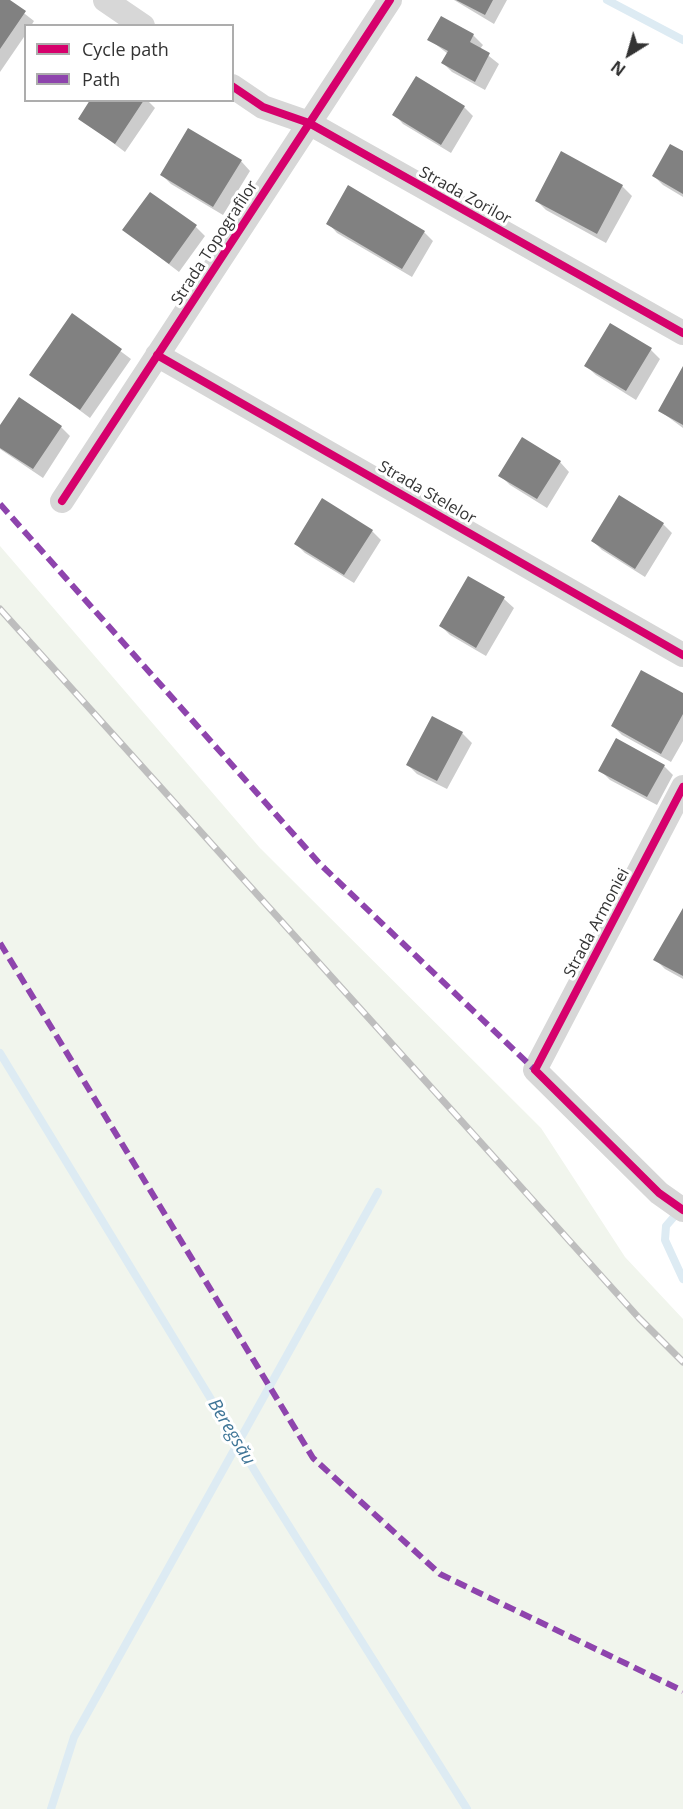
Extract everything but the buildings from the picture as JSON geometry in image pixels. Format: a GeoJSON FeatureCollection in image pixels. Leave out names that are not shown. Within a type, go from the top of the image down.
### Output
{"type":"FeatureCollection","features":[{"type":"Feature","properties":{"kind":"street"},"geometry":{"type":"LineString","coordinates":[[105,0],[140,24]]}},
{"type":"Feature","properties":{"kind":"street","name":"Strada Topografilor"},"geometry":{"type":"LineString","coordinates":[[62,501],[390,0]]}},
{"type":"Feature","properties":{"kind":"street","name":"Strada Zorilor"},"geometry":{"type":"LineString","coordinates":[[234,87],[263,107],[309,123],[683,333]]}},
{"type":"Feature","properties":{"kind":"street","name":"Strada Stelelor"},"geometry":{"type":"LineString","coordinates":[[157,355],[683,655]]}},
{"type":"Feature","properties":{"kind":"street","name":"Strada Armoniei"},"geometry":{"type":"LineString","coordinates":[[683,787],[535,1071],[659,1193],[683,1210]]}},
{"type":"Feature","properties":{"kind":"shaded area"},"geometry":{"type":"Polygon","coordinates":[[[0,546],[260,848],[541,1128],[625,1257],[683,1319],[683,1809],[0,1809],[0,546]]]}},
{"type":"Feature","properties":{"kind":"waterway"},"geometry":{"type":"LineString","coordinates":[[607,0],[683,40]]}},
{"type":"Feature","properties":{"kind":"waterway","name":"Beregsău"},"geometry":{"type":"LineString","coordinates":[[0,1053],[267,1491],[467,1809]]}},
{"type":"Feature","properties":{"kind":"waterway"},"geometry":{"type":"LineString","coordinates":[[51,1809],[74,1737],[378,1192]]}},
{"type":"Feature","properties":{"kind":"waterway"},"geometry":{"type":"LineString","coordinates":[[679,1211],[666,1226],[665,1240],[683,1279]]}},
{"type":"Feature","properties":{"kind":"railway"},"geometry":{"type":"LineString","coordinates":[[0,609],[639,1318],[683,1362]]}},
{"type":"Feature","properties":{"kind":"marked path"},"geometry":{"type":"LineString","coordinates":[[0,504],[320,864],[535,1070]]}},
{"type":"Feature","properties":{"kind":"marked path"},"geometry":{"type":"LineString","coordinates":[[0,943],[313,1458],[440,1574],[683,1691]]}},
{"type":"Feature","properties":{"kind":"cycle path"},"geometry":{"type":"LineString","coordinates":[[62,501],[390,0]]}},
{"type":"Feature","properties":{"kind":"cycle path"},"geometry":{"type":"LineString","coordinates":[[234,87],[263,107],[309,123],[683,333]]}},
{"type":"Feature","properties":{"kind":"cycle path"},"geometry":{"type":"LineString","coordinates":[[157,355],[683,655]]}},
{"type":"Feature","properties":{"kind":"cycle path"},"geometry":{"type":"LineString","coordinates":[[683,787],[535,1070],[659,1193],[683,1210]]}}]}
